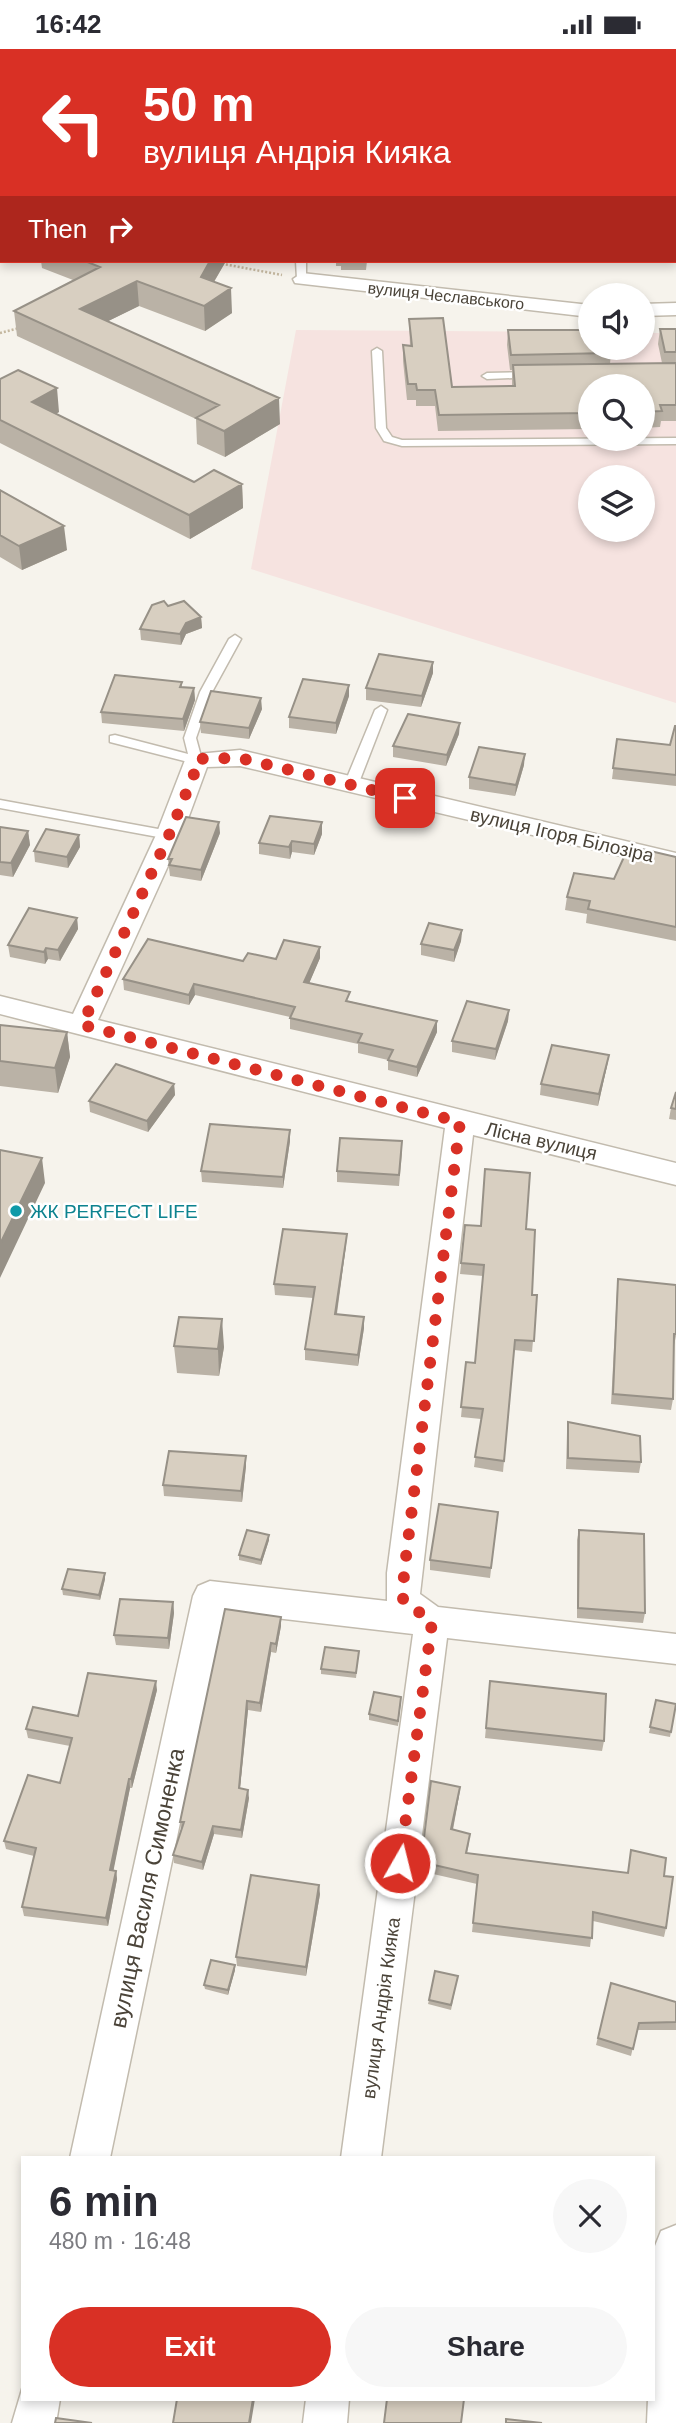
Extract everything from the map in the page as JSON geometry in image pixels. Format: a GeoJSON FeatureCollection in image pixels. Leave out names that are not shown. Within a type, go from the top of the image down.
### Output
{"type":"FeatureCollection","features":[{"type":"Feature","properties":{"kind":"street","name":"вулиця Чеславського"},"geometry":{"type":"LineString","coordinates":[[302,270],[578,309]]}},
{"type":"Feature","properties":{"kind":"street"},"geometry":{"type":"LineString","coordinates":[[655,310],[676,309]]}},
{"type":"Feature","properties":{"kind":"street","name":"вулиця Ігоря Білозіра"},"geometry":{"type":"LineString","coordinates":[[197,759],[240,758],[676,861]]}},
{"type":"Feature","properties":{"kind":"street"},"geometry":{"type":"LineString","coordinates":[[82,1025],[169,835],[194,774],[197,759]]}},
{"type":"Feature","properties":{"kind":"street","name":"Лісна вулиця"},"geometry":{"type":"LineString","coordinates":[[0,1005],[676,1174]]}},
{"type":"Feature","properties":{"kind":"street"},"geometry":{"type":"LineString","coordinates":[[460,1122],[404,1573],[403,1600],[432,1622],[676,1649]]}},
{"type":"Feature","properties":{"kind":"street","name":"вулиця Василя Симоненка"},"geometry":{"type":"LineString","coordinates":[[90,2156],[210,1596],[432,1622]]}},
{"type":"Feature","properties":{"kind":"street","name":"вулиця Андрія Кияка"},"geometry":{"type":"LineString","coordinates":[[360,2156],[432,1622]]}},
{"type":"Feature","properties":{"kind":"street"},"geometry":{"type":"LineString","coordinates":[[668,2423],[676,2246]]}},
{"type":"Feature","properties":{"kind":"street"},"geometry":{"type":"LineString","coordinates":[[34,2423],[39,2401]]}},
{"type":"Feature","properties":{"kind":"street"},"geometry":{"type":"LineString","coordinates":[[325,2423],[328,2401]]}},
{"type":"Feature","properties":{"kind":"lane"},"geometry":{"type":"LineString","coordinates":[[377,351],[381,428],[388,439],[402,443],[676,441]]}},
{"type":"Feature","properties":{"kind":"lane"},"geometry":{"type":"LineString","coordinates":[[487,376],[541,375]]}},
{"type":"Feature","properties":{"kind":"lane"},"geometry":{"type":"LineString","coordinates":[[197,759],[190,738],[206,692],[235,639]]}},
{"type":"Feature","properties":{"kind":"lane"},"geometry":{"type":"LineString","coordinates":[[351,785],[381,710]]}},
{"type":"Feature","properties":{"kind":"lane"},"geometry":{"type":"LineString","coordinates":[[115,739],[197,759]]}},
{"type":"Feature","properties":{"kind":"lane"},"geometry":{"type":"LineString","coordinates":[[0,804],[169,835]]}},
{"type":"Feature","properties":{"kind":"path"},"geometry":{"type":"LineString","coordinates":[[210,263],[302,270]]}},
{"type":"Feature","properties":{"kind":"path"},"geometry":{"type":"LineString","coordinates":[[0,333],[22,327]]}},
{"type":"Feature","properties":{"kind":"shaded area"},"geometry":{"type":"Polygon","coordinates":[[[296,330],[578,332],[578,360],[655,360],[655,333],[676,333],[676,703],[251,569],[296,330]]]}},
{"type":"Feature","properties":{"kind":"building"},"geometry":{"type":"Polygon","coordinates":[[[90,263],[209,263],[201,277],[231,288],[204,306],[137,281],[80,309],[279,398],[224,431],[196,418],[219,405],[14,311],[100,267],[90,263]]]}},
{"type":"Feature","properties":{"kind":"building"},"geometry":{"type":"Polygon","coordinates":[[[443,318],[452,387],[515,386],[513,365],[676,363],[676,405],[660,405],[662,411],[655,411],[655,374],[578,374],[578,413],[439,415],[435,390],[417,390],[416,384],[408,384],[403,345],[412,346],[409,319],[443,318]]]}},
{"type":"Feature","properties":{"kind":"building"},"geometry":{"type":"Polygon","coordinates":[[[660,329],[676,329],[676,352],[665,352],[660,329]]]}},
{"type":"Feature","properties":{"kind":"building"},"geometry":{"type":"Polygon","coordinates":[[[508,330],[578,330],[578,354],[511,355],[508,330]]]}},
{"type":"Feature","properties":{"kind":"building"},"geometry":{"type":"Polygon","coordinates":[[[18,370],[57,388],[32,402],[194,482],[214,470],[242,484],[189,515],[0,420],[0,379],[18,370]]]}},
{"type":"Feature","properties":{"kind":"building"},"geometry":{"type":"Polygon","coordinates":[[[0,490],[64,526],[19,546],[0,535],[0,490]]]}},
{"type":"Feature","properties":{"kind":"building"},"geometry":{"type":"Polygon","coordinates":[[[164,601],[168,606],[184,601],[201,617],[186,623],[180,634],[140,629],[152,605],[164,601]]]}},
{"type":"Feature","properties":{"kind":"building"},"geometry":{"type":"Polygon","coordinates":[[[379,654],[433,662],[422,696],[366,688],[379,654]]]}},
{"type":"Feature","properties":{"kind":"building"},"geometry":{"type":"Polygon","coordinates":[[[115,675],[182,682],[180,687],[194,688],[183,719],[101,712],[115,675]]]}},
{"type":"Feature","properties":{"kind":"building"},"geometry":{"type":"Polygon","coordinates":[[[303,679],[349,685],[336,723],[289,717],[303,679]]]}},
{"type":"Feature","properties":{"kind":"building"},"geometry":{"type":"Polygon","coordinates":[[[211,691],[261,698],[249,728],[200,722],[211,691]]]}},
{"type":"Feature","properties":{"kind":"building"},"geometry":{"type":"Polygon","coordinates":[[[408,714],[460,723],[447,755],[393,746],[408,714]]]}},
{"type":"Feature","properties":{"kind":"building"},"geometry":{"type":"Polygon","coordinates":[[[675,726],[676,775],[613,768],[617,739],[670,745],[675,726]]]}},
{"type":"Feature","properties":{"kind":"building"},"geometry":{"type":"Polygon","coordinates":[[[479,747],[525,754],[516,785],[469,777],[479,747]]]}},
{"type":"Feature","properties":{"kind":"building"},"geometry":{"type":"Polygon","coordinates":[[[270,816],[322,822],[314,844],[292,841],[289,847],[259,843],[270,816]]]}},
{"type":"Feature","properties":{"kind":"building"},"geometry":{"type":"Polygon","coordinates":[[[186,817],[219,822],[201,870],[169,865],[172,859],[168,859],[186,817]]]}},
{"type":"Feature","properties":{"kind":"building"},"geometry":{"type":"Polygon","coordinates":[[[0,827],[28,831],[11,863],[0,862],[0,827]]]}},
{"type":"Feature","properties":{"kind":"building"},"geometry":{"type":"Polygon","coordinates":[[[46,829],[79,835],[67,857],[34,851],[46,829]]]}},
{"type":"Feature","properties":{"kind":"building"},"geometry":{"type":"Polygon","coordinates":[[[629,846],[676,857],[676,927],[588,909],[590,901],[567,897],[574,873],[614,879],[629,846]]]}},
{"type":"Feature","properties":{"kind":"building"},"geometry":{"type":"Polygon","coordinates":[[[29,908],[77,918],[58,950],[46,948],[44,952],[8,945],[29,908]]]}},
{"type":"Feature","properties":{"kind":"building"},"geometry":{"type":"Polygon","coordinates":[[[429,923],[462,930],[454,950],[421,944],[429,923]]]}},
{"type":"Feature","properties":{"kind":"building"},"geometry":{"type":"Polygon","coordinates":[[[148,939],[243,961],[248,953],[276,959],[284,940],[320,947],[304,982],[350,992],[346,1001],[437,1021],[417,1067],[388,1060],[393,1050],[358,1042],[362,1034],[290,1018],[295,1007],[194,984],[189,995],[123,979],[148,939]]]}},
{"type":"Feature","properties":{"kind":"building"},"geometry":{"type":"Polygon","coordinates":[[[467,1001],[509,1010],[496,1049],[452,1041],[467,1001]]]}},
{"type":"Feature","properties":{"kind":"building"},"geometry":{"type":"Polygon","coordinates":[[[0,1025],[67,1032],[55,1068],[0,1061],[0,1025]]]}},
{"type":"Feature","properties":{"kind":"building"},"geometry":{"type":"Polygon","coordinates":[[[552,1045],[609,1055],[599,1094],[541,1084],[552,1045]]]}},
{"type":"Feature","properties":{"kind":"building"},"geometry":{"type":"Polygon","coordinates":[[[116,1064],[174,1084],[147,1121],[89,1101],[116,1064]]]}},
{"type":"Feature","properties":{"kind":"building"},"geometry":{"type":"Polygon","coordinates":[[[676,1092],[676,1109],[671,1108],[676,1092]]]}},
{"type":"Feature","properties":{"kind":"building"},"geometry":{"type":"Polygon","coordinates":[[[210,1124],[290,1130],[283,1177],[201,1171],[210,1124]]]}},
{"type":"Feature","properties":{"kind":"building"},"geometry":{"type":"Polygon","coordinates":[[[340,1138],[402,1141],[399,1175],[337,1171],[340,1138]]]}},
{"type":"Feature","properties":{"kind":"building"},"geometry":{"type":"Polygon","coordinates":[[[0,1150],[42,1158],[0,1244],[0,1150]]]}},
{"type":"Feature","properties":{"kind":"building"},"geometry":{"type":"Polygon","coordinates":[[[485,1169],[530,1173],[526,1229],[535,1230],[532,1295],[537,1295],[534,1341],[515,1340],[504,1461],[475,1457],[483,1409],[461,1407],[466,1362],[475,1363],[484,1265],[461,1263],[465,1225],[481,1226],[485,1169]]]}},
{"type":"Feature","properties":{"kind":"building"},"geometry":{"type":"Polygon","coordinates":[[[283,1229],[347,1234],[335,1314],[364,1317],[358,1355],[305,1349],[315,1287],[274,1284],[283,1229]]]}},
{"type":"Feature","properties":{"kind":"building"},"geometry":{"type":"Polygon","coordinates":[[[618,1279],[676,1285],[673,1399],[613,1394],[618,1279]]]}},
{"type":"Feature","properties":{"kind":"building"},"geometry":{"type":"Polygon","coordinates":[[[179,1317],[222,1319],[218,1349],[174,1346],[179,1317]]]}},
{"type":"Feature","properties":{"kind":"building"},"geometry":{"type":"Polygon","coordinates":[[[568,1422],[640,1436],[641,1462],[568,1458],[568,1422]]]}},
{"type":"Feature","properties":{"kind":"building"},"geometry":{"type":"Polygon","coordinates":[[[169,1451],[246,1456],[241,1491],[163,1485],[169,1451]]]}},
{"type":"Feature","properties":{"kind":"building"},"geometry":{"type":"Polygon","coordinates":[[[439,1504],[498,1512],[491,1568],[430,1560],[439,1504]]]}},
{"type":"Feature","properties":{"kind":"building"},"geometry":{"type":"Polygon","coordinates":[[[247,1530],[269,1535],[261,1560],[239,1555],[247,1530]]]}},
{"type":"Feature","properties":{"kind":"building"},"geometry":{"type":"Polygon","coordinates":[[[579,1530],[644,1534],[645,1613],[578,1608],[579,1530]]]}},
{"type":"Feature","properties":{"kind":"building"},"geometry":{"type":"Polygon","coordinates":[[[68,1569],[105,1573],[99,1595],[62,1589],[68,1569]]]}},
{"type":"Feature","properties":{"kind":"building"},"geometry":{"type":"Polygon","coordinates":[[[120,1599],[173,1602],[168,1638],[114,1635],[120,1599]]]}},
{"type":"Feature","properties":{"kind":"building"},"geometry":{"type":"Polygon","coordinates":[[[225,1609],[281,1617],[276,1644],[271,1643],[260,1703],[247,1701],[239,1788],[248,1790],[241,1830],[213,1826],[202,1862],[173,1855],[184,1822],[180,1822],[225,1609]]]}},
{"type":"Feature","properties":{"kind":"building"},"geometry":{"type":"Polygon","coordinates":[[[325,1647],[359,1651],[356,1673],[321,1669],[325,1647]]]}},
{"type":"Feature","properties":{"kind":"building"},"geometry":{"type":"Polygon","coordinates":[[[88,1673],[156,1681],[129,1779],[110,1870],[116,1871],[106,1918],[22,1907],[36,1848],[4,1841],[28,1775],[60,1783],[72,1738],[26,1729],[33,1707],[78,1716],[88,1673]]]}},
{"type":"Feature","properties":{"kind":"building"},"geometry":{"type":"Polygon","coordinates":[[[490,1681],[606,1694],[604,1741],[486,1728],[490,1681]]]}},
{"type":"Feature","properties":{"kind":"building"},"geometry":{"type":"Polygon","coordinates":[[[374,1692],[401,1697],[398,1721],[369,1714],[374,1692]]]}},
{"type":"Feature","properties":{"kind":"building"},"geometry":{"type":"Polygon","coordinates":[[[656,1700],[676,1704],[671,1732],[650,1727],[656,1700]]]}},
{"type":"Feature","properties":{"kind":"building"},"geometry":{"type":"Polygon","coordinates":[[[431,1781],[460,1787],[451,1829],[470,1834],[466,1853],[628,1873],[631,1850],[666,1858],[664,1876],[673,1877],[666,1928],[593,1912],[592,1938],[473,1923],[478,1875],[421,1862],[431,1781]]]}},
{"type":"Feature","properties":{"kind":"building"},"geometry":{"type":"Polygon","coordinates":[[[251,1875],[319,1885],[306,1967],[236,1957],[251,1875]]]}},
{"type":"Feature","properties":{"kind":"building"},"geometry":{"type":"Polygon","coordinates":[[[211,1960],[235,1965],[228,1990],[204,1985],[211,1960]]]}},
{"type":"Feature","properties":{"kind":"building"},"geometry":{"type":"Polygon","coordinates":[[[435,1971],[458,1976],[451,2005],[429,2000],[435,1971]]]}},
{"type":"Feature","properties":{"kind":"building"},"geometry":{"type":"Polygon","coordinates":[[[611,1983],[676,2002],[676,2022],[639,2023],[633,2049],[598,2038],[611,1983]]]}},
{"type":"Feature","properties":{"kind":"building"},"geometry":{"type":"Polygon","coordinates":[[[177,2401],[253,2401],[249,2423],[173,2423],[177,2401]]]}},
{"type":"Feature","properties":{"kind":"building"},"geometry":{"type":"Polygon","coordinates":[[[387,2401],[464,2401],[461,2423],[384,2423],[387,2401]]]}},
{"type":"Feature","properties":{"kind":"building"},"geometry":{"type":"Polygon","coordinates":[[[56,2418],[92,2423],[55,2423],[56,2418]]]}},
{"type":"Feature","properties":{"kind":"building"},"geometry":{"type":"Polygon","coordinates":[[[506,2419],[542,2423],[506,2423],[506,2419]]]}},
{"type":"Feature","properties":{"kind":"place","name":"ЖК PERFECT LIFE"},"geometry":{"type":"Point","coordinates":[16,1211]}},
{"type":"Feature","properties":{"kind":"route"},"geometry":{"type":"LineString","coordinates":[[400,1863],[432,1622],[403,1600],[404,1573],[460,1122],[82,1025],[169,835],[194,774],[197,759],[240,758],[405,798]]}}]}
